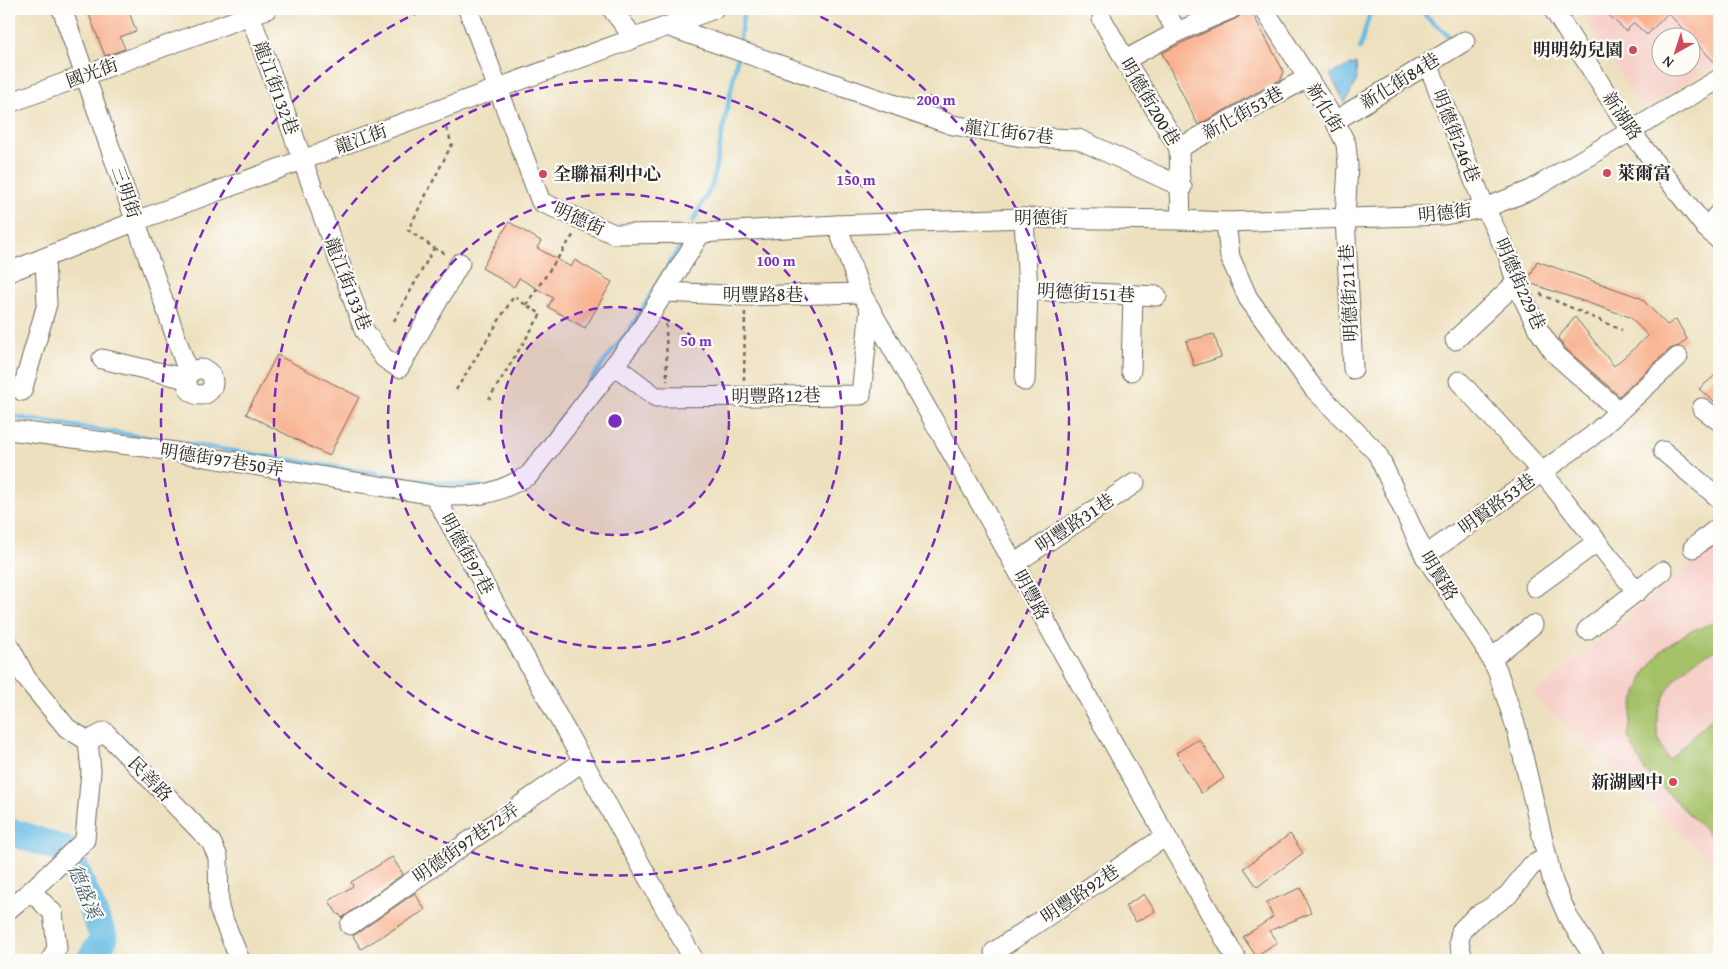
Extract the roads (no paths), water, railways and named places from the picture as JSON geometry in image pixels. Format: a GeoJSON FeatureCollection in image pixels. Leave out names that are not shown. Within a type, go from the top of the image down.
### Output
{"type":"FeatureCollection","features":[{"type":"Feature","properties":{"kind":"street","name":"三明街"},"geometry":{"type":"LineString","coordinates":[[62,9],[188,378],[102,359]]}},
{"type":"Feature","properties":{"kind":"street","name":"明德街"},"geometry":{"type":"LineString","coordinates":[[468,9],[541,202],[614,234],[701,233],[837,224],[1024,218],[1226,222],[1444,215],[1485,208],[1531,190],[1719,79]]}},
{"type":"Feature","properties":{"kind":"street"},"geometry":{"type":"LineString","coordinates":[[612,9],[634,38]]}},
{"type":"Feature","properties":{"kind":"street","name":"龍江街"},"geometry":{"type":"LineString","coordinates":[[9,272],[302,160],[714,9]]}},
{"type":"Feature","properties":{"kind":"street"},"geometry":{"type":"LineString","coordinates":[[1164,9],[1177,32]]}},
{"type":"Feature","properties":{"kind":"street"},"geometry":{"type":"LineString","coordinates":[[1125,60],[1177,32],[1231,9]]}},
{"type":"Feature","properties":{"kind":"street","name":"新化街"},"geometry":{"type":"LineString","coordinates":[[1264,9],[1336,122],[1346,144],[1348,165],[1344,218]]}},
{"type":"Feature","properties":{"kind":"street","name":"新湖路"},"geometry":{"type":"LineString","coordinates":[[1553,9],[1631,132],[1713,234]]}},
{"type":"Feature","properties":{"kind":"street","name":"國光街"},"geometry":{"type":"LineString","coordinates":[[9,103],[258,12]]}},
{"type":"Feature","properties":{"kind":"street","name":"龍江街132巷"},"geometry":{"type":"LineString","coordinates":[[258,12],[302,160]]}},
{"type":"Feature","properties":{"kind":"street","name":"明德街200巷"},"geometry":{"type":"LineString","coordinates":[[1102,19],[1179,148],[1182,220]]}},
{"type":"Feature","properties":{"kind":"street","name":"龍江街67巷"},"geometry":{"type":"LineString","coordinates":[[667,26],[953,125],[1022,137],[1078,139],[1182,187]]}},
{"type":"Feature","properties":{"kind":"street","name":"新化街84巷"},"geometry":{"type":"LineString","coordinates":[[1336,122],[1465,41]]}},
{"type":"Feature","properties":{"kind":"street","name":"明德街246巷"},"geometry":{"type":"LineString","coordinates":[[1428,64],[1485,208]]}},
{"type":"Feature","properties":{"kind":"street","name":"新化街53巷"},"geometry":{"type":"LineString","coordinates":[[1179,148],[1307,78]]}},
{"type":"Feature","properties":{"kind":"street","name":"龍江街133巷"},"geometry":{"type":"LineString","coordinates":[[302,160],[364,330],[384,358],[398,368],[460,263]]}},
{"type":"Feature","properties":{"kind":"street","name":"明德街229巷"},"geometry":{"type":"LineString","coordinates":[[1485,208],[1508,255],[1516,283],[1538,329],[1555,354],[1620,411]]}},
{"type":"Feature","properties":{"kind":"street"},"geometry":{"type":"LineString","coordinates":[[1713,234],[1719,213]]}},
{"type":"Feature","properties":{"kind":"street","name":"明德街151巷"},"geometry":{"type":"LineString","coordinates":[[1024,218],[1028,290],[1157,296]]}},
{"type":"Feature","properties":{"kind":"street","name":"明德街211巷"},"geometry":{"type":"LineString","coordinates":[[1344,218],[1353,369]]}},
{"type":"Feature","properties":{"kind":"street","name":"明賢路"},"geometry":{"type":"LineString","coordinates":[[1226,222],[1230,257],[1248,298],[1314,389],[1377,453],[1425,556],[1497,670],[1516,727],[1553,882],[1568,917],[1596,960]]}},
{"type":"Feature","properties":{"kind":"street","name":"明豐路"},"geometry":{"type":"LineString","coordinates":[[837,224],[866,300],[1237,960]]}},
{"type":"Feature","properties":{"kind":"street","name":"明德街97巷"},"geometry":{"type":"LineString","coordinates":[[434,494],[463,497],[489,494],[508,488],[528,475],[638,336],[701,233]]}},
{"type":"Feature","properties":{"kind":"street"},"geometry":{"type":"LineString","coordinates":[[22,391],[48,304],[45,258]]}},
{"type":"Feature","properties":{"kind":"street"},"geometry":{"type":"LineString","coordinates":[[1455,340],[1516,283]]}},
{"type":"Feature","properties":{"kind":"street"},"geometry":{"type":"LineString","coordinates":[[1025,381],[1028,290]]}},
{"type":"Feature","properties":{"kind":"street","name":"明豐路8巷"},"geometry":{"type":"LineString","coordinates":[[665,292],[866,300]]}},
{"type":"Feature","properties":{"kind":"street"},"geometry":{"type":"LineString","coordinates":[[1130,370],[1132,295]]}},
{"type":"Feature","properties":{"kind":"street","name":"明豐路12巷"},"geometry":{"type":"LineString","coordinates":[[614,365],[656,397],[861,395],[866,300]]}},
{"type":"Feature","properties":{"kind":"street"},"geometry":{"type":"LineString","coordinates":[[1637,592],[1542,472],[1592,436],[1678,358]]}},
{"type":"Feature","properties":{"kind":"street","name":"明賢路53巷"},"geometry":{"type":"LineString","coordinates":[[1425,556],[1542,472],[1459,381]]}},
{"type":"Feature","properties":{"kind":"street"},"geometry":{"type":"LineString","coordinates":[[1702,408],[1719,421]]}},
{"type":"Feature","properties":{"kind":"street","name":"明德街97巷50弄"},"geometry":{"type":"LineString","coordinates":[[11,427],[434,494]]}},
{"type":"Feature","properties":{"kind":"street"},"geometry":{"type":"LineString","coordinates":[[1664,452],[1719,498]]}},
{"type":"Feature","properties":{"kind":"street","name":"明豐路31巷"},"geometry":{"type":"LineString","coordinates":[[1014,564],[1135,483]]}},
{"type":"Feature","properties":{"kind":"street","name":"明德街97巷"},"geometry":{"type":"LineString","coordinates":[[434,494],[694,960]]}},
{"type":"Feature","properties":{"kind":"street"},"geometry":{"type":"LineString","coordinates":[[1693,548],[1719,527]]}},
{"type":"Feature","properties":{"kind":"street"},"geometry":{"type":"LineString","coordinates":[[1535,587],[1597,542]]}},
{"type":"Feature","properties":{"kind":"street"},"geometry":{"type":"LineString","coordinates":[[1587,630],[1663,571]]}},
{"type":"Feature","properties":{"kind":"street"},"geometry":{"type":"LineString","coordinates":[[1491,659],[1532,625]]}},
{"type":"Feature","properties":{"kind":"street"},"geometry":{"type":"LineString","coordinates":[[9,645],[26,678],[67,728],[88,741],[91,771],[85,840],[9,909]]}},
{"type":"Feature","properties":{"kind":"street","name":"民善路"},"geometry":{"type":"LineString","coordinates":[[88,741],[105,732],[211,842],[218,857],[219,909],[240,960]]}},
{"type":"Feature","properties":{"kind":"street","name":"明德街97巷72弄"},"geometry":{"type":"LineString","coordinates":[[350,925],[582,762]]}},
{"type":"Feature","properties":{"kind":"street","name":"明豐路92巷"},"geometry":{"type":"LineString","coordinates":[[994,952],[1166,836]]}},
{"type":"Feature","properties":{"kind":"street"},"geometry":{"type":"LineString","coordinates":[[1463,960],[1459,942],[1461,931],[1466,925],[1508,895],[1531,866],[1547,857]]}},
{"type":"Feature","properties":{"kind":"street"},"geometry":{"type":"LineString","coordinates":[[31,891],[53,913],[57,948],[51,960]]}},
{"type":"Feature","properties":{"kind":"water"},"geometry":{"type":"Polygon","coordinates":[[[1356,63],[1357,80],[1345,103],[1330,74],[1356,63]]]}},
{"type":"Feature","properties":{"kind":"waterway"},"geometry":{"type":"LineString","coordinates":[[739,47],[744,9]]}},
{"type":"Feature","properties":{"kind":"waterway"},"geometry":{"type":"LineString","coordinates":[[1360,48],[1371,9]]}},
{"type":"Feature","properties":{"kind":"waterway"},"geometry":{"type":"LineString","coordinates":[[1418,9],[1450,37]]}},
{"type":"Feature","properties":{"kind":"waterway"},"geometry":{"type":"LineString","coordinates":[[693,221],[712,185],[738,54]]}},
{"type":"Feature","properties":{"kind":"waterway"},"geometry":{"type":"LineString","coordinates":[[529,460],[631,327],[681,245]]}},
{"type":"Feature","properties":{"kind":"waterway"},"geometry":{"type":"LineString","coordinates":[[9,416],[432,482],[480,486]]}},
{"type":"Feature","properties":{"kind":"waterway","name":"德盛溪"},"geometry":{"type":"LineString","coordinates":[[9,831],[68,851],[104,938],[90,960]]}},
{"type":"Feature","properties":{"kind":"place","name":"明明幼兒園"},"geometry":{"type":"Point","coordinates":[1633,50]}},
{"type":"Feature","properties":{"kind":"place","name":"萊爾富"},"geometry":{"type":"Point","coordinates":[1607,173]}},
{"type":"Feature","properties":{"kind":"place","name":"全聯福利中心"},"geometry":{"type":"Point","coordinates":[543,174]}},
{"type":"Feature","properties":{"kind":"place","name":"新湖國中"},"geometry":{"type":"Point","coordinates":[1673,782]}}]}
